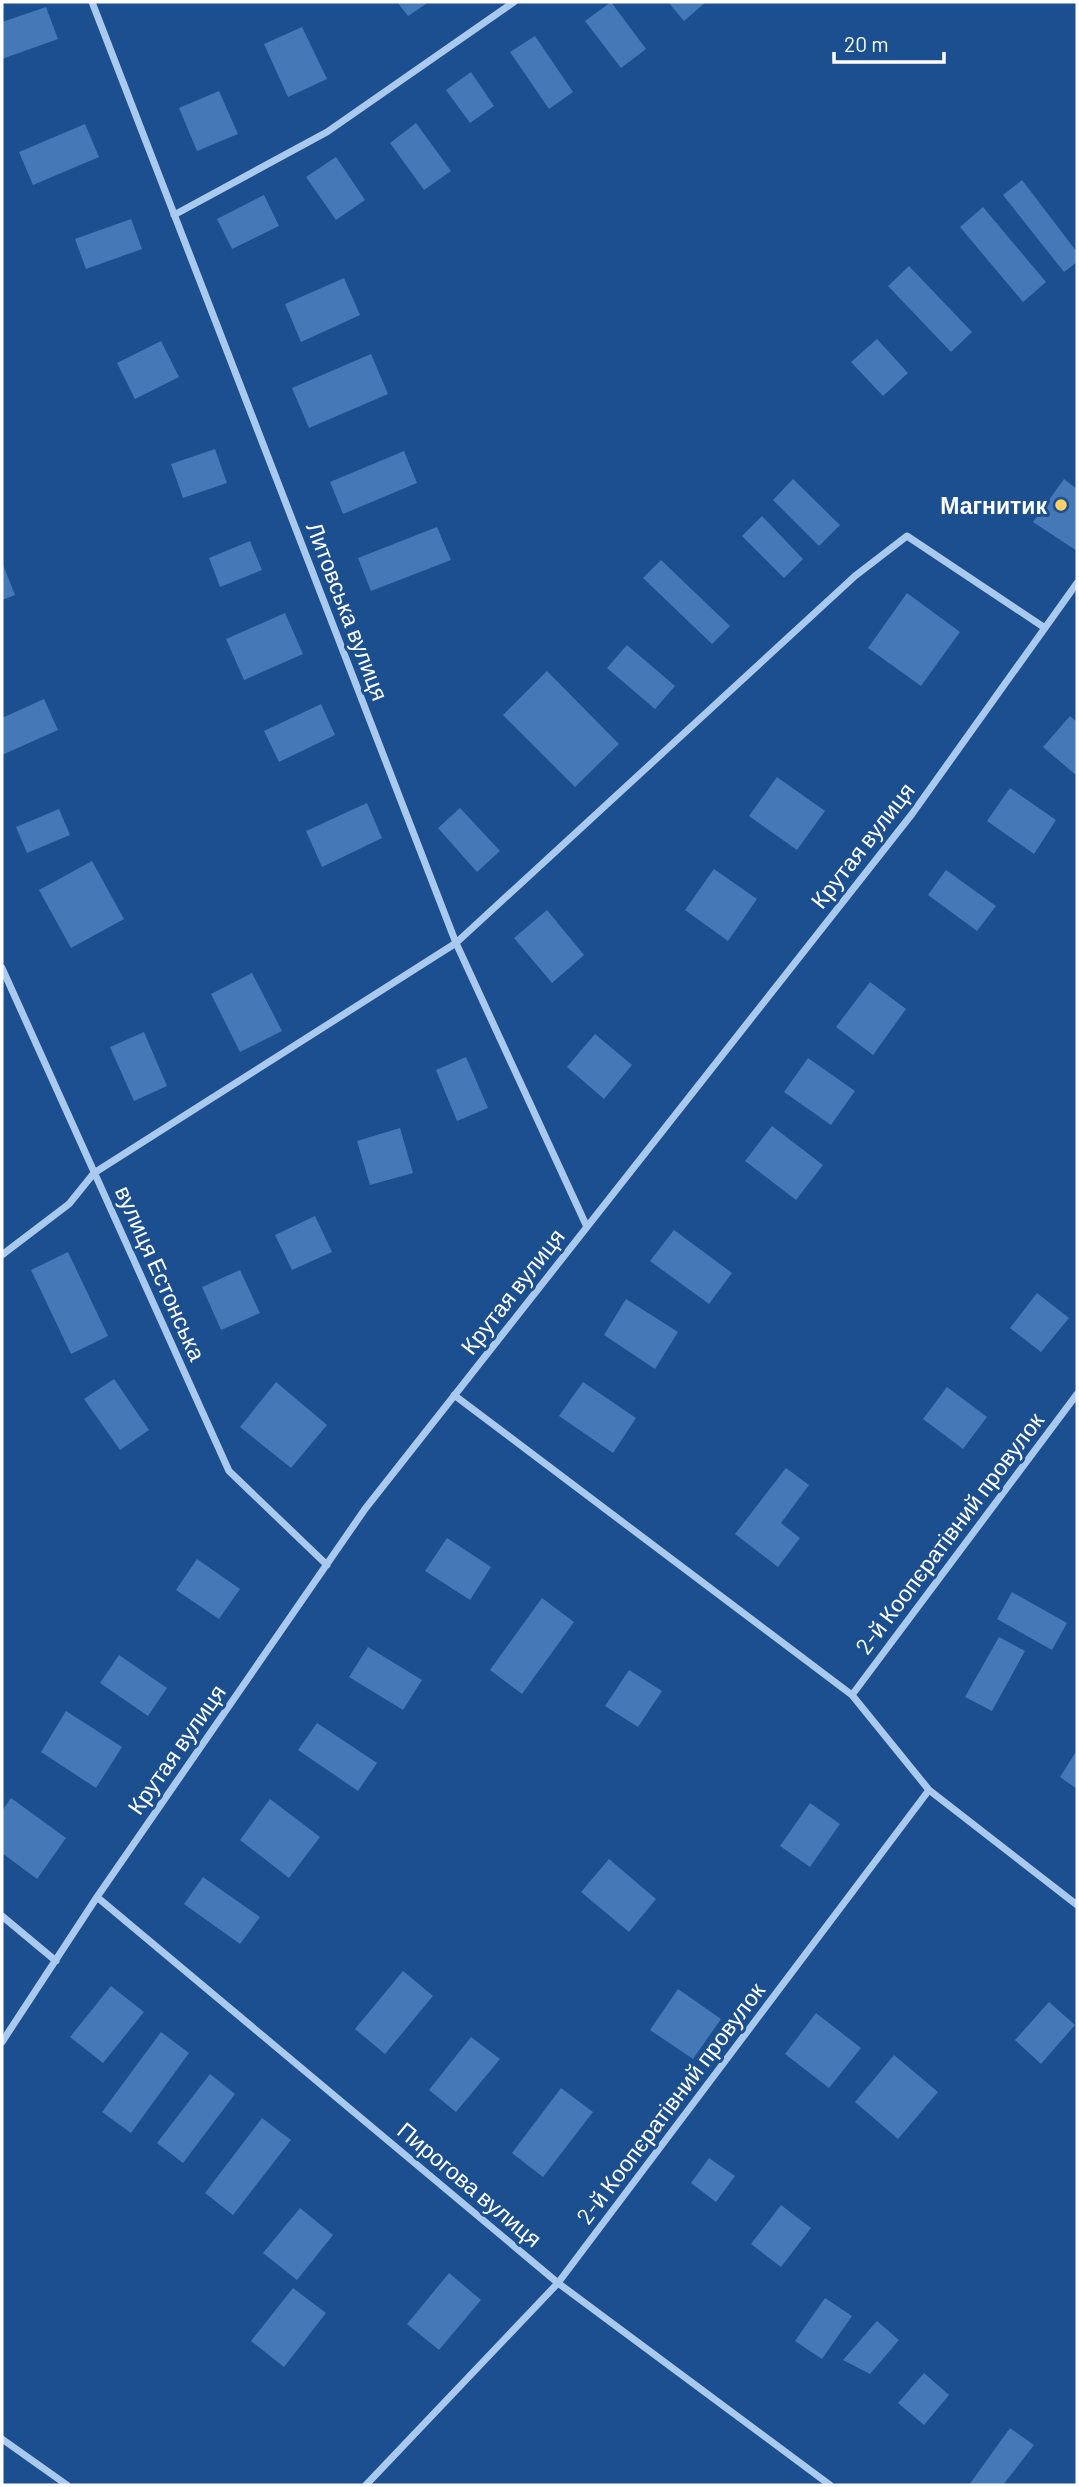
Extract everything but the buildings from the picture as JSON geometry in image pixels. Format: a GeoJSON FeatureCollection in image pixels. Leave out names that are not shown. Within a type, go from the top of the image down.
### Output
{"type":"FeatureCollection","features":[{"type":"Feature","properties":{"kind":"street","name":"Литовська вулиця"},"geometry":{"type":"LineString","coordinates":[[92,2],[456,943],[587,1227]]}},
{"type":"Feature","properties":{"kind":"street"},"geometry":{"type":"LineString","coordinates":[[174,215],[327,132],[514,2]]}},
{"type":"Feature","properties":{"kind":"street"},"geometry":{"type":"LineString","coordinates":[[2,1255],[69,1204],[94,1173],[456,943],[855,576],[907,536],[1045,628]]}},
{"type":"Feature","properties":{"kind":"street","name":"Крутая вулиця"},"geometry":{"type":"LineString","coordinates":[[2,2042],[97,1897],[365,1509],[912,814],[1077,583]]}},
{"type":"Feature","properties":{"kind":"street","name":"вулиця Естонська"},"geometry":{"type":"LineString","coordinates":[[2,968],[229,1471],[327,1565]]}},
{"type":"Feature","properties":{"kind":"street","name":"2-й Коопєратівний провулок"},"geometry":{"type":"LineString","coordinates":[[852,1695],[1077,1394]]}},
{"type":"Feature","properties":{"kind":"street"},"geometry":{"type":"LineString","coordinates":[[454,1395],[852,1695],[929,1790],[1077,1905]]}},
{"type":"Feature","properties":{"kind":"street","name":"2-й Коопєратівний провулок"},"geometry":{"type":"LineString","coordinates":[[366,2485],[558,2283],[929,1790]]}},
{"type":"Feature","properties":{"kind":"street","name":"Пирогова вулиця"},"geometry":{"type":"LineString","coordinates":[[97,1897],[558,2283],[830,2485]]}},
{"type":"Feature","properties":{"kind":"street"},"geometry":{"type":"LineString","coordinates":[[2,1916],[56,1961]]}},
{"type":"Feature","properties":{"kind":"street"},"geometry":{"type":"LineString","coordinates":[[2,2439],[66,2485]]}},
{"type":"Feature","properties":{"kind":"place","name":"Магнитик"},"geometry":{"type":"Point","coordinates":[1061,505]}}]}
